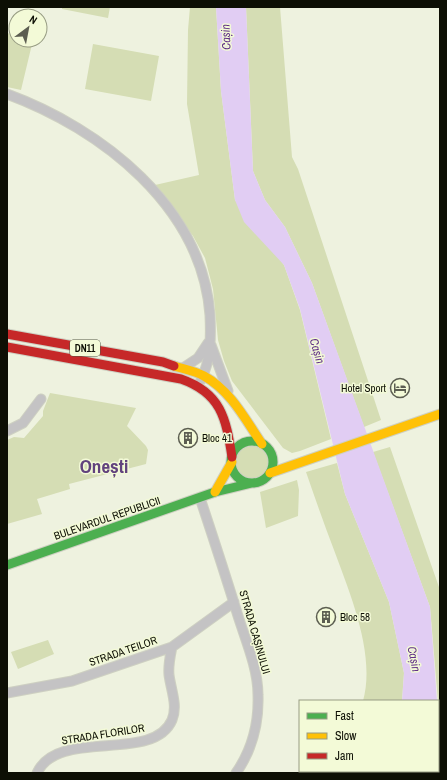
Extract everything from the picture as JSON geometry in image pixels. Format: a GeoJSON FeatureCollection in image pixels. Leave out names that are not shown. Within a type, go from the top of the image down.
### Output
{"type":"FeatureCollection","features":[{"type":"Feature","properties":{"kind":"main road","name":"DN11"},"geometry":{"type":"LineString","coordinates":[[7,334],[163,362],[203,375],[215,382],[232,399],[262,444],[269,450],[284,457],[306,461]]}},
{"type":"Feature","properties":{"kind":"main road","name":"DN11"},"geometry":{"type":"LineString","coordinates":[[7,347],[186,380],[199,385],[209,392],[220,409],[227,431],[232,460],[238,476],[246,482],[252,483],[262,480],[270,473],[440,414]]}},
{"type":"Feature","properties":{"kind":"main road"},"geometry":{"type":"LineString","coordinates":[[160,375],[165,370],[163,362]]}},
{"type":"Feature","properties":{"kind":"main road"},"geometry":{"type":"LineString","coordinates":[[214,492],[238,448],[246,442],[262,444]]}},
{"type":"Feature","properties":{"kind":"main road"},"geometry":{"type":"LineString","coordinates":[[269,450],[273,464],[270,473]]}},
{"type":"Feature","properties":{"kind":"main road","name":"BULEVARDUL REPUBLICII"},"geometry":{"type":"LineString","coordinates":[[7,565],[214,492],[252,483]]}},
{"type":"Feature","properties":{"kind":"street"},"geometry":{"type":"LineString","coordinates":[[7,94],[43,109],[86,135],[135,172],[157,194],[181,228],[200,267],[208,301],[210,340],[209,358],[199,385]]}},
{"type":"Feature","properties":{"kind":"street"},"geometry":{"type":"LineString","coordinates":[[182,368],[202,353],[210,340]]}},
{"type":"Feature","properties":{"kind":"street"},"geometry":{"type":"LineString","coordinates":[[210,340],[224,384],[232,399]]}},
{"type":"Feature","properties":{"kind":"street"},"geometry":{"type":"LineString","coordinates":[[7,431],[23,423],[41,399]]}},
{"type":"Feature","properties":{"kind":"street","name":"STRADA CAȘINULUI"},"geometry":{"type":"LineString","coordinates":[[200,498],[234,602],[257,682],[258,697],[253,740],[246,758],[236,773]]}},
{"type":"Feature","properties":{"kind":"street","name":"STRADA TEILOR"},"geometry":{"type":"LineString","coordinates":[[7,694],[72,681],[172,647],[234,602]]}},
{"type":"Feature","properties":{"kind":"street","name":"STRADA FLORILOR"},"geometry":{"type":"LineString","coordinates":[[37,773],[42,763],[54,754],[132,743],[153,738],[164,732],[170,724],[174,714],[169,672],[172,647]]}},
{"type":"Feature","properties":{"kind":"green space"},"geometry":{"type":"Polygon","coordinates":[[[62,7],[110,7],[108,18],[62,9],[62,7]]]}},
{"type":"Feature","properties":{"kind":"green space"},"geometry":{"type":"Polygon","coordinates":[[[190,7],[216,7],[221,91],[235,200],[284,265],[300,310],[331,439],[292,453],[283,448],[232,381],[218,340],[213,289],[205,258],[193,236],[155,185],[199,175],[187,104],[188,30],[190,7]]]}},
{"type":"Feature","properties":{"kind":"green space"},"geometry":{"type":"Polygon","coordinates":[[[246,7],[280,7],[292,157],[298,169],[381,420],[364,427],[312,283],[285,227],[265,200],[253,171],[246,7]]]}},
{"type":"Feature","properties":{"kind":"green space"},"geometry":{"type":"Polygon","coordinates":[[[7,33],[8,48],[31,48],[21,90],[7,87],[7,33]]]}},
{"type":"Feature","properties":{"kind":"green space"},"geometry":{"type":"Polygon","coordinates":[[[93,44],[159,56],[151,101],[85,89],[93,44]]]}},
{"type":"Feature","properties":{"kind":"green space"},"geometry":{"type":"Polygon","coordinates":[[[50,393],[136,408],[127,426],[148,450],[146,464],[69,484],[70,489],[37,499],[42,514],[7,524],[7,440],[14,437],[24,438],[43,416],[43,411],[50,393]]]}},
{"type":"Feature","properties":{"kind":"green space"},"geometry":{"type":"Polygon","coordinates":[[[257,442],[264,445],[270,451],[273,462],[272,470],[264,479],[257,482],[249,482],[242,479],[234,470],[233,458],[236,451],[245,443],[257,442]]]}},
{"type":"Feature","properties":{"kind":"green space"},"geometry":{"type":"Polygon","coordinates":[[[390,447],[440,590],[439,746],[439,700],[430,607],[373,452],[390,447]]]}},
{"type":"Feature","properties":{"kind":"green space"},"geometry":{"type":"Polygon","coordinates":[[[337,463],[345,494],[389,602],[404,673],[402,700],[363,700],[366,683],[366,664],[364,644],[359,624],[354,605],[306,472],[337,463]]]}},
{"type":"Feature","properties":{"kind":"green space"},"geometry":{"type":"Polygon","coordinates":[[[297,480],[299,490],[298,516],[266,528],[260,492],[297,480]]]}},
{"type":"Feature","properties":{"kind":"green space"},"geometry":{"type":"Polygon","coordinates":[[[48,640],[54,654],[18,669],[11,652],[48,640]]]}},
{"type":"Feature","properties":{"kind":"water","name":"Cașin"},"geometry":{"type":"Polygon","coordinates":[[[216,7],[246,7],[253,171],[265,200],[285,227],[312,283],[430,607],[437,700],[402,700],[404,673],[389,602],[345,494],[300,309],[284,265],[244,222],[235,200],[221,91],[216,7]]]}},
{"type":"Feature","properties":{"kind":"traffic: fast"},"geometry":{"type":"LineString","coordinates":[[252,441],[267,447],[273,462],[267,477],[252,483],[237,477],[231,462],[237,447],[252,441]]}},
{"type":"Feature","properties":{"kind":"traffic: fast"},"geometry":{"type":"LineString","coordinates":[[7,565],[215,492],[252,483]]}},
{"type":"Feature","properties":{"kind":"traffic: slow"},"geometry":{"type":"LineString","coordinates":[[174,366],[201,374],[222,389],[237,406],[262,444]]}},
{"type":"Feature","properties":{"kind":"traffic: slow"},"geometry":{"type":"LineString","coordinates":[[270,473],[440,414]]}},
{"type":"Feature","properties":{"kind":"traffic: slow"},"geometry":{"type":"LineString","coordinates":[[215,492],[232,462]]}},
{"type":"Feature","properties":{"kind":"traffic: jam"},"geometry":{"type":"LineString","coordinates":[[7,334],[163,362],[174,366]]}},
{"type":"Feature","properties":{"kind":"traffic: jam"},"geometry":{"type":"LineString","coordinates":[[7,347],[181,379],[194,385],[205,392],[219,409],[227,430],[232,457]]}},
{"type":"Feature","properties":{"kind":"place","name":"Hotel Sport"},"geometry":{"type":"Point","coordinates":[400,388]}},
{"type":"Feature","properties":{"kind":"place","name":"Bloc 41"},"geometry":{"type":"Point","coordinates":[188,438]}},
{"type":"Feature","properties":{"kind":"place","name":"Bloc 58"},"geometry":{"type":"Point","coordinates":[326,617]}},
{"type":"Feature","properties":{"kind":"district","name":"Onești"},"geometry":{"type":"Point","coordinates":[104,466]}}]}
